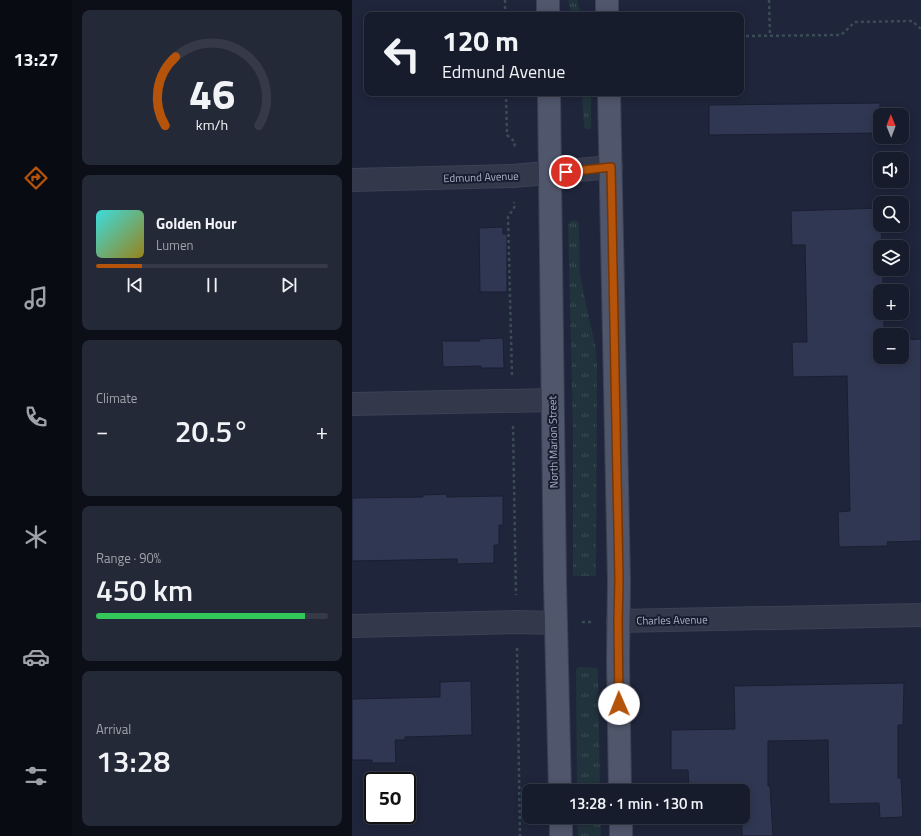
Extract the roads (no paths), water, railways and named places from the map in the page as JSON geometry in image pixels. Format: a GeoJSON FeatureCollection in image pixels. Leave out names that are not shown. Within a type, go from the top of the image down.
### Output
{"type":"FeatureCollection","features":[{"type":"Feature","properties":{"kind":"main road"},"geometry":{"type":"LineString","coordinates":[[548,0],[548,12]]}},
{"type":"Feature","properties":{"kind":"main road"},"geometry":{"type":"LineString","coordinates":[[607,0],[607,12]]}},
{"type":"Feature","properties":{"kind":"main road","name":"North Marion Street"},"geometry":{"type":"LineString","coordinates":[[549,96],[552,400],[560,784]]}},
{"type":"Feature","properties":{"kind":"main road"},"geometry":{"type":"LineString","coordinates":[[609,96],[619,580],[620,784]]}},
{"type":"Feature","properties":{"kind":"main road"},"geometry":{"type":"LineString","coordinates":[[561,824],[561,836]]}},
{"type":"Feature","properties":{"kind":"main road"},"geometry":{"type":"LineString","coordinates":[[621,824],[621,836]]}},
{"type":"Feature","properties":{"kind":"street","name":"Edmund Avenue"},"geometry":{"type":"LineString","coordinates":[[352,180],[513,176],[550,174],[611,167]]}},
{"type":"Feature","properties":{"kind":"street"},"geometry":{"type":"LineString","coordinates":[[352,404],[552,400]]}},
{"type":"Feature","properties":{"kind":"street","name":"Charles Avenue"},"geometry":{"type":"LineString","coordinates":[[618,621],[921,615]]}},
{"type":"Feature","properties":{"kind":"street"},"geometry":{"type":"LineString","coordinates":[[352,626],[517,622],[556,623]]}}]}
